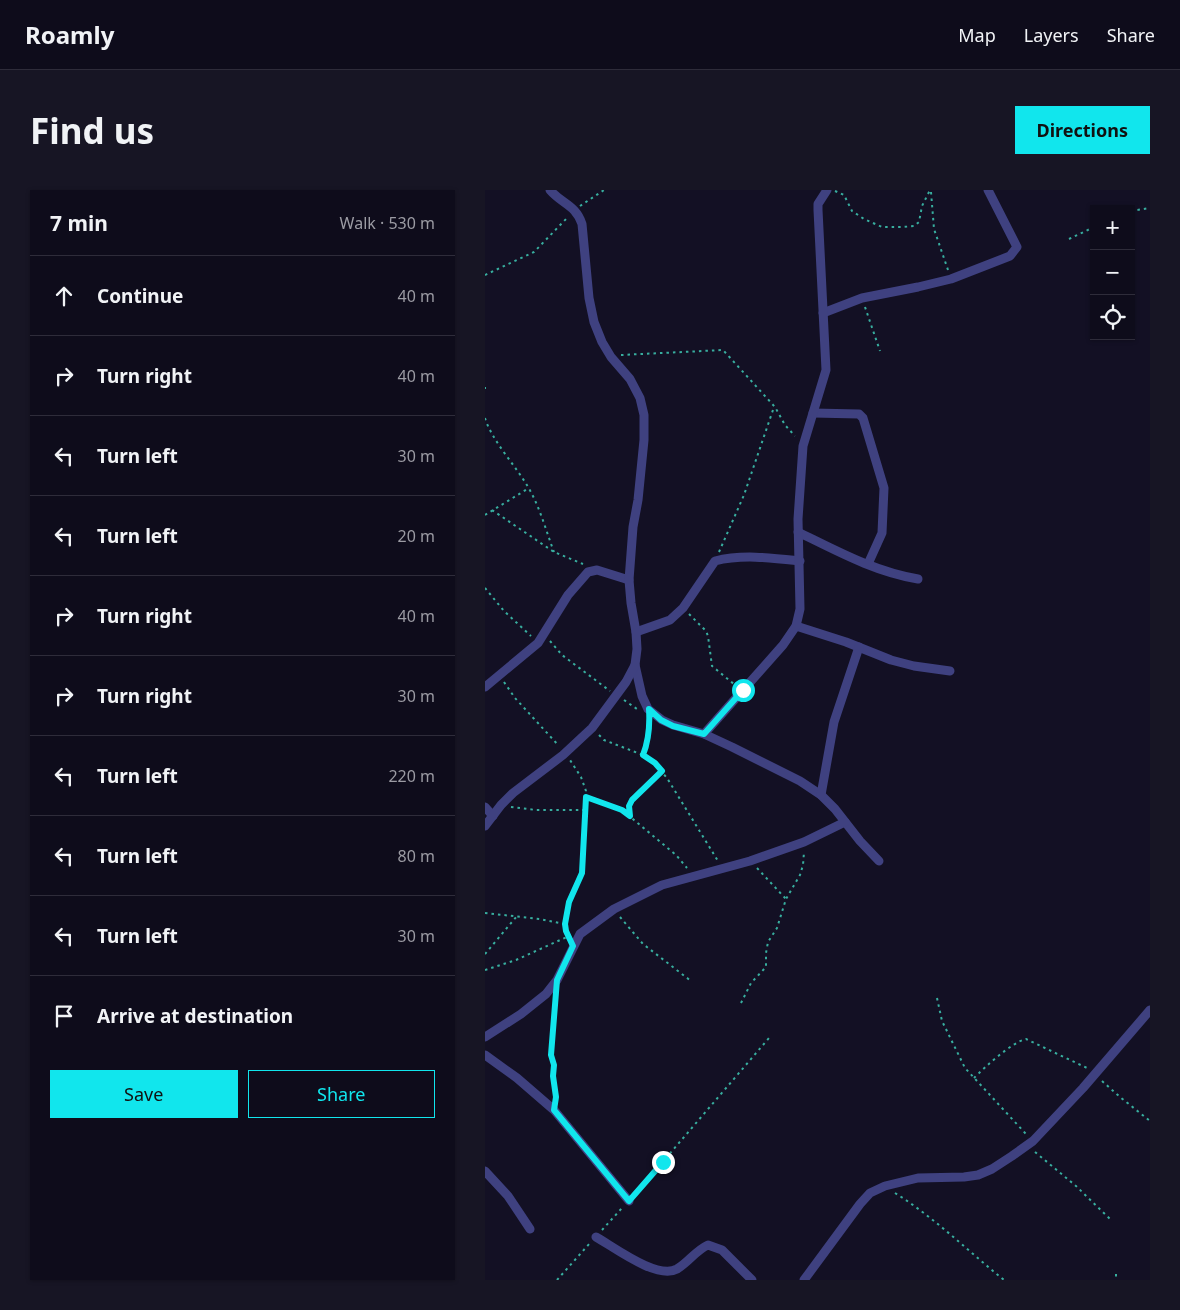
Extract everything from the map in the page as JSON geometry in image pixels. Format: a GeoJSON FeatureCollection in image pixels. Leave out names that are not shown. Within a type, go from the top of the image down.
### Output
{"type":"FeatureCollection","features":[{"type":"Feature","properties":{"kind":"street"},"geometry":{"type":"LineString","coordinates":[[550,190],[555,196],[575,209],[581,224],[589,298],[594,322],[602,342],[611,357],[630,379],[640,398],[644,415],[644,440],[638,500],[633,527],[629,580],[636,632],[637,649],[635,665],[642,696],[649,709],[661,720],[673,726],[704,734],[800,781],[821,795],[879,861]]}},
{"type":"Feature","properties":{"kind":"street"},"geometry":{"type":"LineString","coordinates":[[704,734],[783,645],[796,626],[799,609],[800,561],[798,532],[803,446],[826,370],[818,204],[827,190]]}},
{"type":"Feature","properties":{"kind":"street"},"geometry":{"type":"LineString","coordinates":[[823,313],[862,298],[951,279],[1010,256],[1016,250],[1015,239],[988,190]]}},
{"type":"Feature","properties":{"kind":"street"},"geometry":{"type":"LineString","coordinates":[[813,413],[859,414],[863,418],[884,488],[882,533],[868,564]]}},
{"type":"Feature","properties":{"kind":"street"},"geometry":{"type":"LineString","coordinates":[[798,532],[868,564],[917,579]]}},
{"type":"Feature","properties":{"kind":"street"},"geometry":{"type":"LineString","coordinates":[[636,632],[670,620],[683,608],[715,561],[724,558],[800,561]]}},
{"type":"Feature","properties":{"kind":"street"},"geometry":{"type":"LineString","coordinates":[[485,687],[538,643],[568,595],[588,572],[597,570],[629,580]]}},
{"type":"Feature","properties":{"kind":"street"},"geometry":{"type":"LineString","coordinates":[[796,626],[891,660],[914,666],[949,671]]}},
{"type":"Feature","properties":{"kind":"street"},"geometry":{"type":"LineString","coordinates":[[821,795],[834,722],[859,647]]}},
{"type":"Feature","properties":{"kind":"street"},"geometry":{"type":"LineString","coordinates":[[485,826],[513,793],[592,728],[616,696],[635,665]]}},
{"type":"Feature","properties":{"kind":"street"},"geometry":{"type":"LineString","coordinates":[[485,807],[493,816]]}},
{"type":"Feature","properties":{"kind":"street"},"geometry":{"type":"LineString","coordinates":[[485,1037],[533,1005],[546,994],[557,980],[580,934],[614,909],[661,885],[750,861],[803,842],[845,822]]}},
{"type":"Feature","properties":{"kind":"street"},"geometry":{"type":"LineString","coordinates":[[804,1280],[859,1204],[870,1193],[885,1186],[918,1178],[964,1178],[978,1175],[993,1169],[1030,1143],[1083,1088],[1150,1010]]}},
{"type":"Feature","properties":{"kind":"street"},"geometry":{"type":"LineString","coordinates":[[485,1055],[517,1078],[554,1110],[629,1201]]}},
{"type":"Feature","properties":{"kind":"street"},"geometry":{"type":"LineString","coordinates":[[485,1171],[508,1196],[530,1229]]}},
{"type":"Feature","properties":{"kind":"street"},"geometry":{"type":"LineString","coordinates":[[596,1237],[645,1265],[664,1272],[675,1270],[698,1250],[708,1245],[722,1250],[752,1280]]}},
{"type":"Feature","properties":{"kind":"path"},"geometry":{"type":"LineString","coordinates":[[485,275],[534,252],[575,209],[603,190]]}},
{"type":"Feature","properties":{"kind":"path"},"geometry":{"type":"LineString","coordinates":[[834,190],[844,194],[852,212],[864,219],[882,227],[903,227],[915,226],[919,222],[922,206],[931,190]]}},
{"type":"Feature","properties":{"kind":"path"},"geometry":{"type":"LineString","coordinates":[[931,190],[934,229],[951,279]]}},
{"type":"Feature","properties":{"kind":"path"},"geometry":{"type":"LineString","coordinates":[[1135,210],[1150,208]]}},
{"type":"Feature","properties":{"kind":"path"},"geometry":{"type":"LineString","coordinates":[[1069,239],[1090,229]]}},
{"type":"Feature","properties":{"kind":"path"},"geometry":{"type":"LineString","coordinates":[[862,298],[880,351]]}},
{"type":"Feature","properties":{"kind":"path"},"geometry":{"type":"LineString","coordinates":[[611,357],[629,354],[723,350],[775,407],[785,425],[803,446]]}},
{"type":"Feature","properties":{"kind":"path"},"geometry":{"type":"LineString","coordinates":[[715,561],[744,495],[775,407]]}},
{"type":"Feature","properties":{"kind":"path"},"geometry":{"type":"LineString","coordinates":[[485,418],[490,431],[529,488],[554,552]]}},
{"type":"Feature","properties":{"kind":"path"},"geometry":{"type":"LineString","coordinates":[[485,515],[529,488]]}},
{"type":"Feature","properties":{"kind":"path"},"geometry":{"type":"LineString","coordinates":[[492,510],[554,552],[597,570]]}},
{"type":"Feature","properties":{"kind":"path"},"geometry":{"type":"LineString","coordinates":[[485,588],[504,611],[538,643]]}},
{"type":"Feature","properties":{"kind":"path"},"geometry":{"type":"LineString","coordinates":[[683,608],[706,630],[712,666],[743,690]]}},
{"type":"Feature","properties":{"kind":"path"},"geometry":{"type":"LineString","coordinates":[[544,634],[562,655],[616,696]]}},
{"type":"Feature","properties":{"kind":"path"},"geometry":{"type":"LineString","coordinates":[[499,676],[515,698],[565,752],[581,777],[586,791],[582,873],[569,902],[565,924],[573,946]]}},
{"type":"Feature","properties":{"kind":"path"},"geometry":{"type":"LineString","coordinates":[[643,755],[647,746],[650,728],[649,709]]}},
{"type":"Feature","properties":{"kind":"path"},"geometry":{"type":"LineString","coordinates":[[592,728],[604,740],[643,755],[655,763],[682,801],[723,869]]}},
{"type":"Feature","properties":{"kind":"path"},"geometry":{"type":"LineString","coordinates":[[630,816],[629,806],[632,800],[662,771]]}},
{"type":"Feature","properties":{"kind":"path"},"geometry":{"type":"LineString","coordinates":[[586,797],[622,810],[676,855],[696,877]]}},
{"type":"Feature","properties":{"kind":"path"},"geometry":{"type":"LineString","coordinates":[[501,805],[535,810],[585,810]]}},
{"type":"Feature","properties":{"kind":"path"},"geometry":{"type":"LineString","coordinates":[[741,1003],[751,983],[766,967],[767,947],[781,921],[786,899],[803,865],[803,842]]}},
{"type":"Feature","properties":{"kind":"path"},"geometry":{"type":"LineString","coordinates":[[750,861],[786,899]]}},
{"type":"Feature","properties":{"kind":"path"},"geometry":{"type":"LineString","coordinates":[[614,909],[643,944],[691,981]]}},
{"type":"Feature","properties":{"kind":"path"},"geometry":{"type":"LineString","coordinates":[[485,913],[565,924]]}},
{"type":"Feature","properties":{"kind":"path"},"geometry":{"type":"LineString","coordinates":[[485,954],[517,916]]}},
{"type":"Feature","properties":{"kind":"path"},"geometry":{"type":"LineString","coordinates":[[485,970],[516,960],[569,936]]}},
{"type":"Feature","properties":{"kind":"path"},"geometry":{"type":"LineString","coordinates":[[554,1110],[556,1097],[553,1076],[554,1065],[551,1055],[557,980]]}},
{"type":"Feature","properties":{"kind":"path"},"geometry":{"type":"LineString","coordinates":[[937,998],[942,1021],[965,1068],[1030,1143],[1111,1220]]}},
{"type":"Feature","properties":{"kind":"path"},"geometry":{"type":"LineString","coordinates":[[557,1280],[629,1201],[769,1038]]}},
{"type":"Feature","properties":{"kind":"path"},"geometry":{"type":"LineString","coordinates":[[974,1078],[987,1065],[1017,1043],[1026,1039],[1081,1064],[1150,1121]]}},
{"type":"Feature","properties":{"kind":"path"},"geometry":{"type":"LineString","coordinates":[[885,1186],[930,1217],[1004,1280]]}},
{"type":"Feature","properties":{"kind":"path"},"geometry":{"type":"LineString","coordinates":[[1115,1274],[1117,1280]]}},
{"type":"Feature","properties":{"kind":"route"},"geometry":{"type":"LineString","coordinates":[[663,1162],[629,1201],[554,1110],[556,1097],[553,1076],[554,1063],[551,1055],[557,980],[573,946],[566,931],[566,913],[582,873],[586,797],[614,806],[630,816],[629,806],[632,800],[662,771],[655,763],[643,755],[647,746],[650,728],[649,709],[661,720],[673,726],[688,728],[704,734],[743,690]]}}]}
